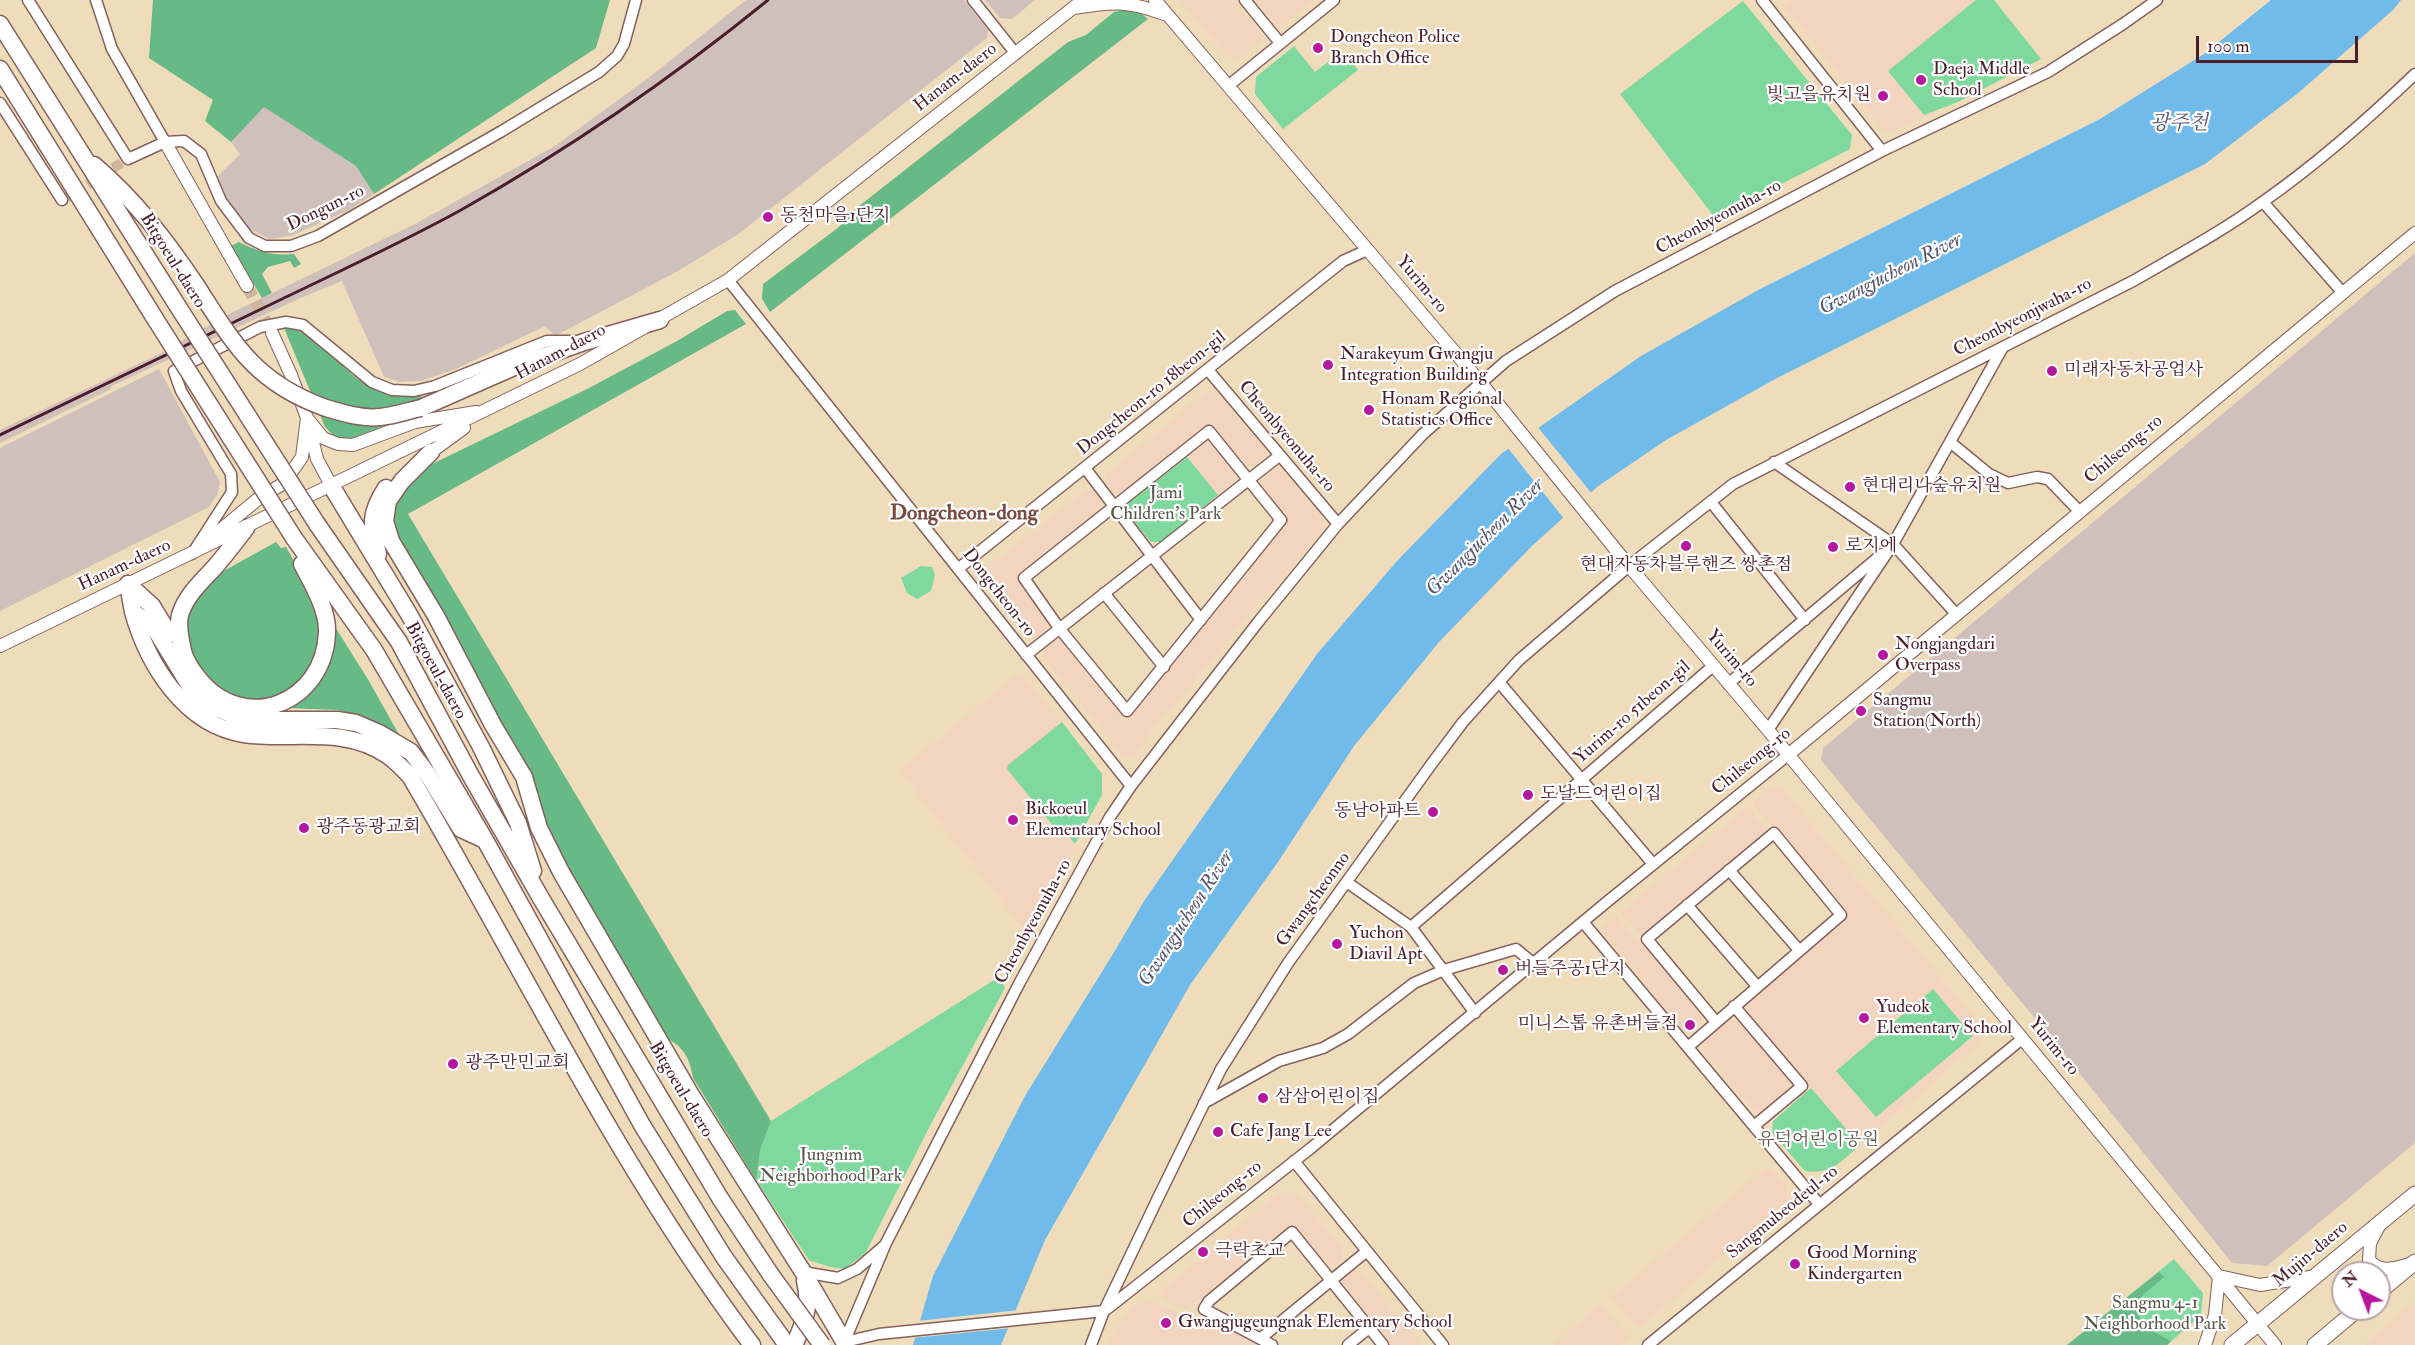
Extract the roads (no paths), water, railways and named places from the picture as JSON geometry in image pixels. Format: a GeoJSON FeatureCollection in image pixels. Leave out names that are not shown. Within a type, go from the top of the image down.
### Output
{"type":"FeatureCollection","features":[{"type":"Feature","properties":{"kind":"highway","name":"Bitgoeul-daero"},"geometry":{"type":"LineString","coordinates":[[0,24],[317,524],[399,642],[542,900],[720,1198],[771,1275],[822,1345]]}},
{"type":"Feature","properties":{"kind":"highway"},"geometry":{"type":"LineString","coordinates":[[0,69],[294,537],[374,650],[485,840],[642,1125],[748,1292],[787,1345]]}},
{"type":"Feature","properties":{"kind":"highway"},"geometry":{"type":"LineString","coordinates":[[81,154],[118,186],[165,238],[243,355],[267,378],[290,392],[346,415],[379,418],[421,408],[514,367],[584,342],[660,320]]}},
{"type":"Feature","properties":{"kind":"highway"},"geometry":{"type":"LineString","coordinates":[[380,564],[372,516],[375,508],[386,489],[401,473],[431,452]]}},
{"type":"Feature","properties":{"kind":"highway"},"geometry":{"type":"LineString","coordinates":[[431,452],[402,481],[388,501],[385,521],[391,541],[436,616],[493,725],[524,777],[547,847],[691,1095],[803,1272],[844,1344]]}},
{"type":"Feature","properties":{"kind":"highway"},"geometry":{"type":"LineString","coordinates":[[332,486],[380,564],[481,747],[518,823],[542,900]]}},
{"type":"Feature","properties":{"kind":"highway"},"geometry":{"type":"LineString","coordinates":[[186,662],[179,630],[180,615],[198,583],[215,567],[246,528]]}},
{"type":"Feature","properties":{"kind":"highway"},"geometry":{"type":"LineString","coordinates":[[128,584],[152,606],[186,662],[204,686],[220,698],[235,705],[264,708],[279,705],[298,694],[316,674],[324,652],[328,630],[318,594],[298,557],[294,537]]}},
{"type":"Feature","properties":{"kind":"highway"},"geometry":{"type":"LineString","coordinates":[[128,584],[140,636],[174,693],[195,713],[212,723],[243,734],[339,737],[362,743],[387,754],[410,776],[650,1195],[717,1298],[752,1345]]}},
{"type":"Feature","properties":{"kind":"highway"},"geometry":{"type":"LineString","coordinates":[[133,612],[154,627],[193,691],[212,706],[244,720],[337,720],[356,723],[379,733],[411,752],[427,773],[461,829],[485,840]]}},
{"type":"Feature","properties":{"kind":"highway"},"geometry":{"type":"LineString","coordinates":[[793,1345],[808,1311],[808,1293],[803,1272]]}},
{"type":"Feature","properties":{"kind":"main road","name":"Mujin-daero"},"geometry":{"type":"LineString","coordinates":[[2232,1345],[2415,1194]]}},
{"type":"Feature","properties":{"kind":"main road"},"geometry":{"type":"LineString","coordinates":[[2391,1282],[2414,1263]]}},
{"type":"Feature","properties":{"kind":"main road"},"geometry":{"type":"LineString","coordinates":[[2314,1345],[2343,1321]]}},
{"type":"Feature","properties":{"kind":"street"},"geometry":{"type":"LineString","coordinates":[[28,0],[128,159],[165,142]]}},
{"type":"Feature","properties":{"kind":"street"},"geometry":{"type":"LineString","coordinates":[[96,0],[112,50],[247,286]]}},
{"type":"Feature","properties":{"kind":"street","name":"Dongun-ro"},"geometry":{"type":"LineString","coordinates":[[165,142],[184,141],[201,154],[221,201],[249,238],[265,246],[291,246],[318,236],[502,131],[599,72],[617,56],[624,45],[636,0]]}},
{"type":"Feature","properties":{"kind":"street"},"geometry":{"type":"LineString","coordinates":[[973,0],[1016,54]]}},
{"type":"Feature","properties":{"kind":"street","name":"Yurim-ro"},"geometry":{"type":"LineString","coordinates":[[1155,0],[1493,397],[1625,561],[1768,730],[2275,1345]]}},
{"type":"Feature","properties":{"kind":"street"},"geometry":{"type":"LineString","coordinates":[[1077,3],[1134,3],[1168,16],[1166,0]]}},
{"type":"Feature","properties":{"kind":"street"},"geometry":{"type":"LineString","coordinates":[[1245,0],[1280,43]]}},
{"type":"Feature","properties":{"kind":"street"},"geometry":{"type":"LineString","coordinates":[[1228,86],[1334,0]]}},
{"type":"Feature","properties":{"kind":"street"},"geometry":{"type":"LineString","coordinates":[[1762,0],[1882,151]]}},
{"type":"Feature","properties":{"kind":"street","name":"Cheonbyeonuha-ro"},"geometry":{"type":"LineString","coordinates":[[844,1344],[886,1243],[1020,982],[1110,818],[1131,786],[1259,621],[1338,524],[1424,434],[1481,383],[1539,338],[1615,291],[1882,151],[2048,72],[2157,0]]}},
{"type":"Feature","properties":{"kind":"street","name":"Hanam-daero"},"geometry":{"type":"LineString","coordinates":[[0,646],[489,410],[580,364],[728,280],[1016,54],[1077,3]]}},
{"type":"Feature","properties":{"kind":"street","name":"Cheonbyeonjwaha-ro"},"geometry":{"type":"LineString","coordinates":[[1625,561],[1711,502],[1733,484],[2135,280],[2193,247],[2263,202],[2328,153],[2415,74]]}},
{"type":"Feature","properties":{"kind":"street"},"geometry":{"type":"LineString","coordinates":[[0,103],[62,200]]}},
{"type":"Feature","properties":{"kind":"street"},"geometry":{"type":"LineString","coordinates":[[2263,202],[2343,293]]}},
{"type":"Feature","properties":{"kind":"street","name":"Chilseong-ro"},"geometry":{"type":"LineString","coordinates":[[1104,1311],[1294,1161],[1653,864],[1788,756],[2415,233]]}},
{"type":"Feature","properties":{"kind":"street","name":"Dongcheon-ro 18beon-gil"},"geometry":{"type":"LineString","coordinates":[[958,568],[1343,261],[1368,250]]}},
{"type":"Feature","properties":{"kind":"street","name":"Dongcheon-ro"},"geometry":{"type":"LineString","coordinates":[[728,280],[1131,786]]}},
{"type":"Feature","properties":{"kind":"street"},"geometry":{"type":"LineString","coordinates":[[192,554],[232,492],[231,474],[180,391],[174,371],[260,327],[286,322],[303,325],[372,382],[393,390],[414,391],[435,386],[547,340],[584,342]]}},
{"type":"Feature","properties":{"kind":"street"},"geometry":{"type":"LineString","coordinates":[[272,333],[307,418],[317,459],[332,486]]}},
{"type":"Feature","properties":{"kind":"street"},"geometry":{"type":"LineString","coordinates":[[1768,730],[1893,544],[2003,346]]}},
{"type":"Feature","properties":{"kind":"street","name":"Cheonbyeonuha-ro"},"geometry":{"type":"LineString","coordinates":[[1208,370],[1338,524]]}},
{"type":"Feature","properties":{"kind":"street"},"geometry":{"type":"LineString","coordinates":[[307,418],[323,438],[338,444],[353,446],[415,422],[489,410]]}},
{"type":"Feature","properties":{"kind":"street"},"geometry":{"type":"LineString","coordinates":[[431,452],[489,410]]}},
{"type":"Feature","properties":{"kind":"street"},"geometry":{"type":"LineString","coordinates":[[192,554],[258,499],[284,483],[302,457],[307,418]]}},
{"type":"Feature","properties":{"kind":"street"},"geometry":{"type":"LineString","coordinates":[[1209,431],[1281,520],[1127,711],[1059,628],[1024,578],[1115,507],[1209,431]]}},
{"type":"Feature","properties":{"kind":"street"},"geometry":{"type":"LineString","coordinates":[[1950,442],[1989,474],[2008,483],[2037,477],[2049,479],[2079,512]]}},
{"type":"Feature","properties":{"kind":"street"},"geometry":{"type":"LineString","coordinates":[[1026,655],[1280,456]]}},
{"type":"Feature","properties":{"kind":"street"},"geometry":{"type":"LineString","coordinates":[[1774,462],[1893,544],[1957,615]]}},
{"type":"Feature","properties":{"kind":"street"},"geometry":{"type":"LineString","coordinates":[[1085,468],[1201,620]]}},
{"type":"Feature","properties":{"kind":"street"},"geometry":{"type":"LineString","coordinates":[[1711,502],[1805,620]]}},
{"type":"Feature","properties":{"kind":"street"},"geometry":{"type":"LineString","coordinates":[[1728,684],[1893,544]]}},
{"type":"Feature","properties":{"kind":"street","name":"Gwangcheonno"},"geometry":{"type":"LineString","coordinates":[[1104,1311],[1203,1103],[1221,1069],[1288,963],[1457,730],[1519,660],[1625,561]]}},
{"type":"Feature","properties":{"kind":"street"},"geometry":{"type":"LineString","coordinates":[[1104,593],[1164,667]]}},
{"type":"Feature","properties":{"kind":"street","name":"Yurim-ro 51beon-gil"},"geometry":{"type":"LineString","coordinates":[[1411,927],[1713,666]]}},
{"type":"Feature","properties":{"kind":"street"},"geometry":{"type":"LineString","coordinates":[[1498,682],[1653,864]]}},
{"type":"Feature","properties":{"kind":"street"},"geometry":{"type":"LineString","coordinates":[[1689,1046],[1841,915],[1774,833],[1647,939],[1716,1022]]}},
{"type":"Feature","properties":{"kind":"street"},"geometry":{"type":"LineString","coordinates":[[1730,870],[1799,950]]}},
{"type":"Feature","properties":{"kind":"street"},"geometry":{"type":"LineString","coordinates":[[1348,883],[1411,927],[1475,1013]]}},
{"type":"Feature","properties":{"kind":"street"},"geometry":{"type":"LineString","coordinates":[[1687,905],[1756,986]]}},
{"type":"Feature","properties":{"kind":"street"},"geometry":{"type":"LineString","coordinates":[[1583,922],[1820,1204]]}},
{"type":"Feature","properties":{"kind":"street"},"geometry":{"type":"LineString","coordinates":[[1203,1103],[1279,1061],[1323,1048],[1348,1034],[1414,983],[1444,970],[1516,949],[1533,963]]}},
{"type":"Feature","properties":{"kind":"street"},"geometry":{"type":"LineString","coordinates":[[1734,1006],[1802,1086],[1754,1126]]}},
{"type":"Feature","properties":{"kind":"street","name":"Sangmubeodeul-ro"},"geometry":{"type":"LineString","coordinates":[[1648,1345],[2022,1039]]}},
{"type":"Feature","properties":{"kind":"street"},"geometry":{"type":"LineString","coordinates":[[1294,1161],[1443,1345]]}},
{"type":"Feature","properties":{"kind":"street"},"geometry":{"type":"LineString","coordinates":[[2381,1222],[2370,1243],[2369,1260],[2378,1268],[2389,1269],[2414,1263]]}},
{"type":"Feature","properties":{"kind":"street"},"geometry":{"type":"LineString","coordinates":[[1272,1345],[1204,1309],[1209,1301],[1292,1232],[1383,1345]]}},
{"type":"Feature","properties":{"kind":"street"},"geometry":{"type":"LineString","coordinates":[[803,1272],[838,1278],[857,1269],[886,1243]]}},
{"type":"Feature","properties":{"kind":"street"},"geometry":{"type":"LineString","coordinates":[[1261,1338],[1367,1251]]}},
{"type":"Feature","properties":{"kind":"street"},"geometry":{"type":"LineString","coordinates":[[2205,1345],[2215,1315],[2219,1276],[2260,1285],[2316,1276]]}},
{"type":"Feature","properties":{"kind":"street"},"geometry":{"type":"LineString","coordinates":[[844,1344],[879,1334],[1104,1311],[1091,1345]]}},
{"type":"Feature","properties":{"kind":"street"},"geometry":{"type":"LineString","coordinates":[[1348,1345],[1369,1328]]}},
{"type":"Feature","properties":{"kind":"water","name":"광주천"},"geometry":{"type":"Polygon","coordinates":[[[2271,0],[2401,0],[2393,10],[2297,94],[2205,164],[1777,378],[1666,440],[1597,487],[1532,546],[1439,642],[1354,746],[1278,862],[1190,985],[1045,1240],[1001,1345],[913,1345],[933,1276],[1025,1096],[1144,901],[1317,654],[1397,561],[1501,454],[1641,356],[1760,289],[2100,119],[2204,54],[2271,0]]]}},
{"type":"Feature","properties":{"kind":"tunnel"},"geometry":{"type":"LineString","coordinates":[[62,200],[128,159]]}},
{"type":"Feature","properties":{"kind":"tunnel"},"geometry":{"type":"LineString","coordinates":[[247,286],[272,333]]}},
{"type":"Feature","properties":{"kind":"railway"},"geometry":{"type":"LineString","coordinates":[[0,435],[372,256],[461,210],[541,162],[619,111],[695,57],[768,0]]}},
{"type":"Feature","properties":{"kind":"place","name":"Dongcheon Police Branch Office"},"geometry":{"type":"Point","coordinates":[1318,48]}},
{"type":"Feature","properties":{"kind":"place","name":"Daeja Middle School"},"geometry":{"type":"Point","coordinates":[1921,80]}},
{"type":"Feature","properties":{"kind":"place","name":"빛고을유치원"},"geometry":{"type":"Point","coordinates":[1883,96]}},
{"type":"Feature","properties":{"kind":"place","name":"동천마을1단지"},"geometry":{"type":"Point","coordinates":[768,217]}},
{"type":"Feature","properties":{"kind":"place","name":"Narakeyum Gwangju Integration Building"},"geometry":{"type":"Point","coordinates":[1328,365]}},
{"type":"Feature","properties":{"kind":"place","name":"미래자동차공업사"},"geometry":{"type":"Point","coordinates":[2052,371]}},
{"type":"Feature","properties":{"kind":"place","name":"Honam Regional Statistics Office"},"geometry":{"type":"Point","coordinates":[1369,410]}},
{"type":"Feature","properties":{"kind":"place","name":"현대리나숲유치원"},"geometry":{"type":"Point","coordinates":[1850,487]}},
{"type":"Feature","properties":{"kind":"place","name":"현대자동차블루핸즈 쌍촌점"},"geometry":{"type":"Point","coordinates":[1686,546]}},
{"type":"Feature","properties":{"kind":"place","name":"로지에"},"geometry":{"type":"Point","coordinates":[1833,547]}},
{"type":"Feature","properties":{"kind":"place","name":"Nongjangdari Overpass"},"geometry":{"type":"Point","coordinates":[1883,655]}},
{"type":"Feature","properties":{"kind":"place","name":"Sangmu Station(North)"},"geometry":{"type":"Point","coordinates":[1861,711]}},
{"type":"Feature","properties":{"kind":"place","name":"도날드어린이집"},"geometry":{"type":"Point","coordinates":[1528,795]}},
{"type":"Feature","properties":{"kind":"place","name":"동남아파트"},"geometry":{"type":"Point","coordinates":[1433,812]}},
{"type":"Feature","properties":{"kind":"place","name":"Bickoeul Elementary School"},"geometry":{"type":"Point","coordinates":[1013,820]}},
{"type":"Feature","properties":{"kind":"place","name":"광주동광교회"},"geometry":{"type":"Point","coordinates":[304,828]}},
{"type":"Feature","properties":{"kind":"place","name":"Yuchon Diavil Apt"},"geometry":{"type":"Point","coordinates":[1337,944]}},
{"type":"Feature","properties":{"kind":"place","name":"버들주공1단지"},"geometry":{"type":"Point","coordinates":[1503,970]}},
{"type":"Feature","properties":{"kind":"place","name":"Yudeok Elementary School"},"geometry":{"type":"Point","coordinates":[1864,1018]}},
{"type":"Feature","properties":{"kind":"place","name":"미니스톱 유촌버들점"},"geometry":{"type":"Point","coordinates":[1690,1025]}},
{"type":"Feature","properties":{"kind":"place","name":"광주만민교회"},"geometry":{"type":"Point","coordinates":[453,1064]}},
{"type":"Feature","properties":{"kind":"place","name":"삼삼어린이집"},"geometry":{"type":"Point","coordinates":[1263,1098]}},
{"type":"Feature","properties":{"kind":"place","name":"Cafe Jang Lee"},"geometry":{"type":"Point","coordinates":[1218,1132]}},
{"type":"Feature","properties":{"kind":"place","name":"극락초교"},"geometry":{"type":"Point","coordinates":[1203,1252]}},
{"type":"Feature","properties":{"kind":"place","name":"Good Morning Kindergarten"},"geometry":{"type":"Point","coordinates":[1795,1264]}},
{"type":"Feature","properties":{"kind":"place","name":"Gwangjugeungnak Elementary School"},"geometry":{"type":"Point","coordinates":[1166,1323]}},
{"type":"Feature","properties":{"kind":"district","name":"Dongcheon-dong"},"geometry":{"type":"Point","coordinates":[964,514]}},
{"type":"Feature","properties":{"kind":"water label","name":"Gwangjucheon River"},"geometry":{"type":"Point","coordinates":[1891,275]}},
{"type":"Feature","properties":{"kind":"water label","name":"Gwangjucheon River"},"geometry":{"type":"Point","coordinates":[1486,538]}},
{"type":"Feature","properties":{"kind":"water label","name":"Gwangjucheon River"},"geometry":{"type":"Point","coordinates":[1187,919]}},
{"type":"Feature","properties":{"kind":"park label","name":"Jami Children's Park"},"geometry":{"type":"Point","coordinates":[1166,504]}},
{"type":"Feature","properties":{"kind":"park label","name":"유덕어린이공원"},"geometry":{"type":"Point","coordinates":[1818,1141]}},
{"type":"Feature","properties":{"kind":"park label","name":"Jungnim Neighborhood Park"},"geometry":{"type":"Point","coordinates":[831,1166]}},
{"type":"Feature","properties":{"kind":"park label","name":"Sangmu 4-1 Neighborhood Park"},"geometry":{"type":"Point","coordinates":[2155,1314]}}]}
